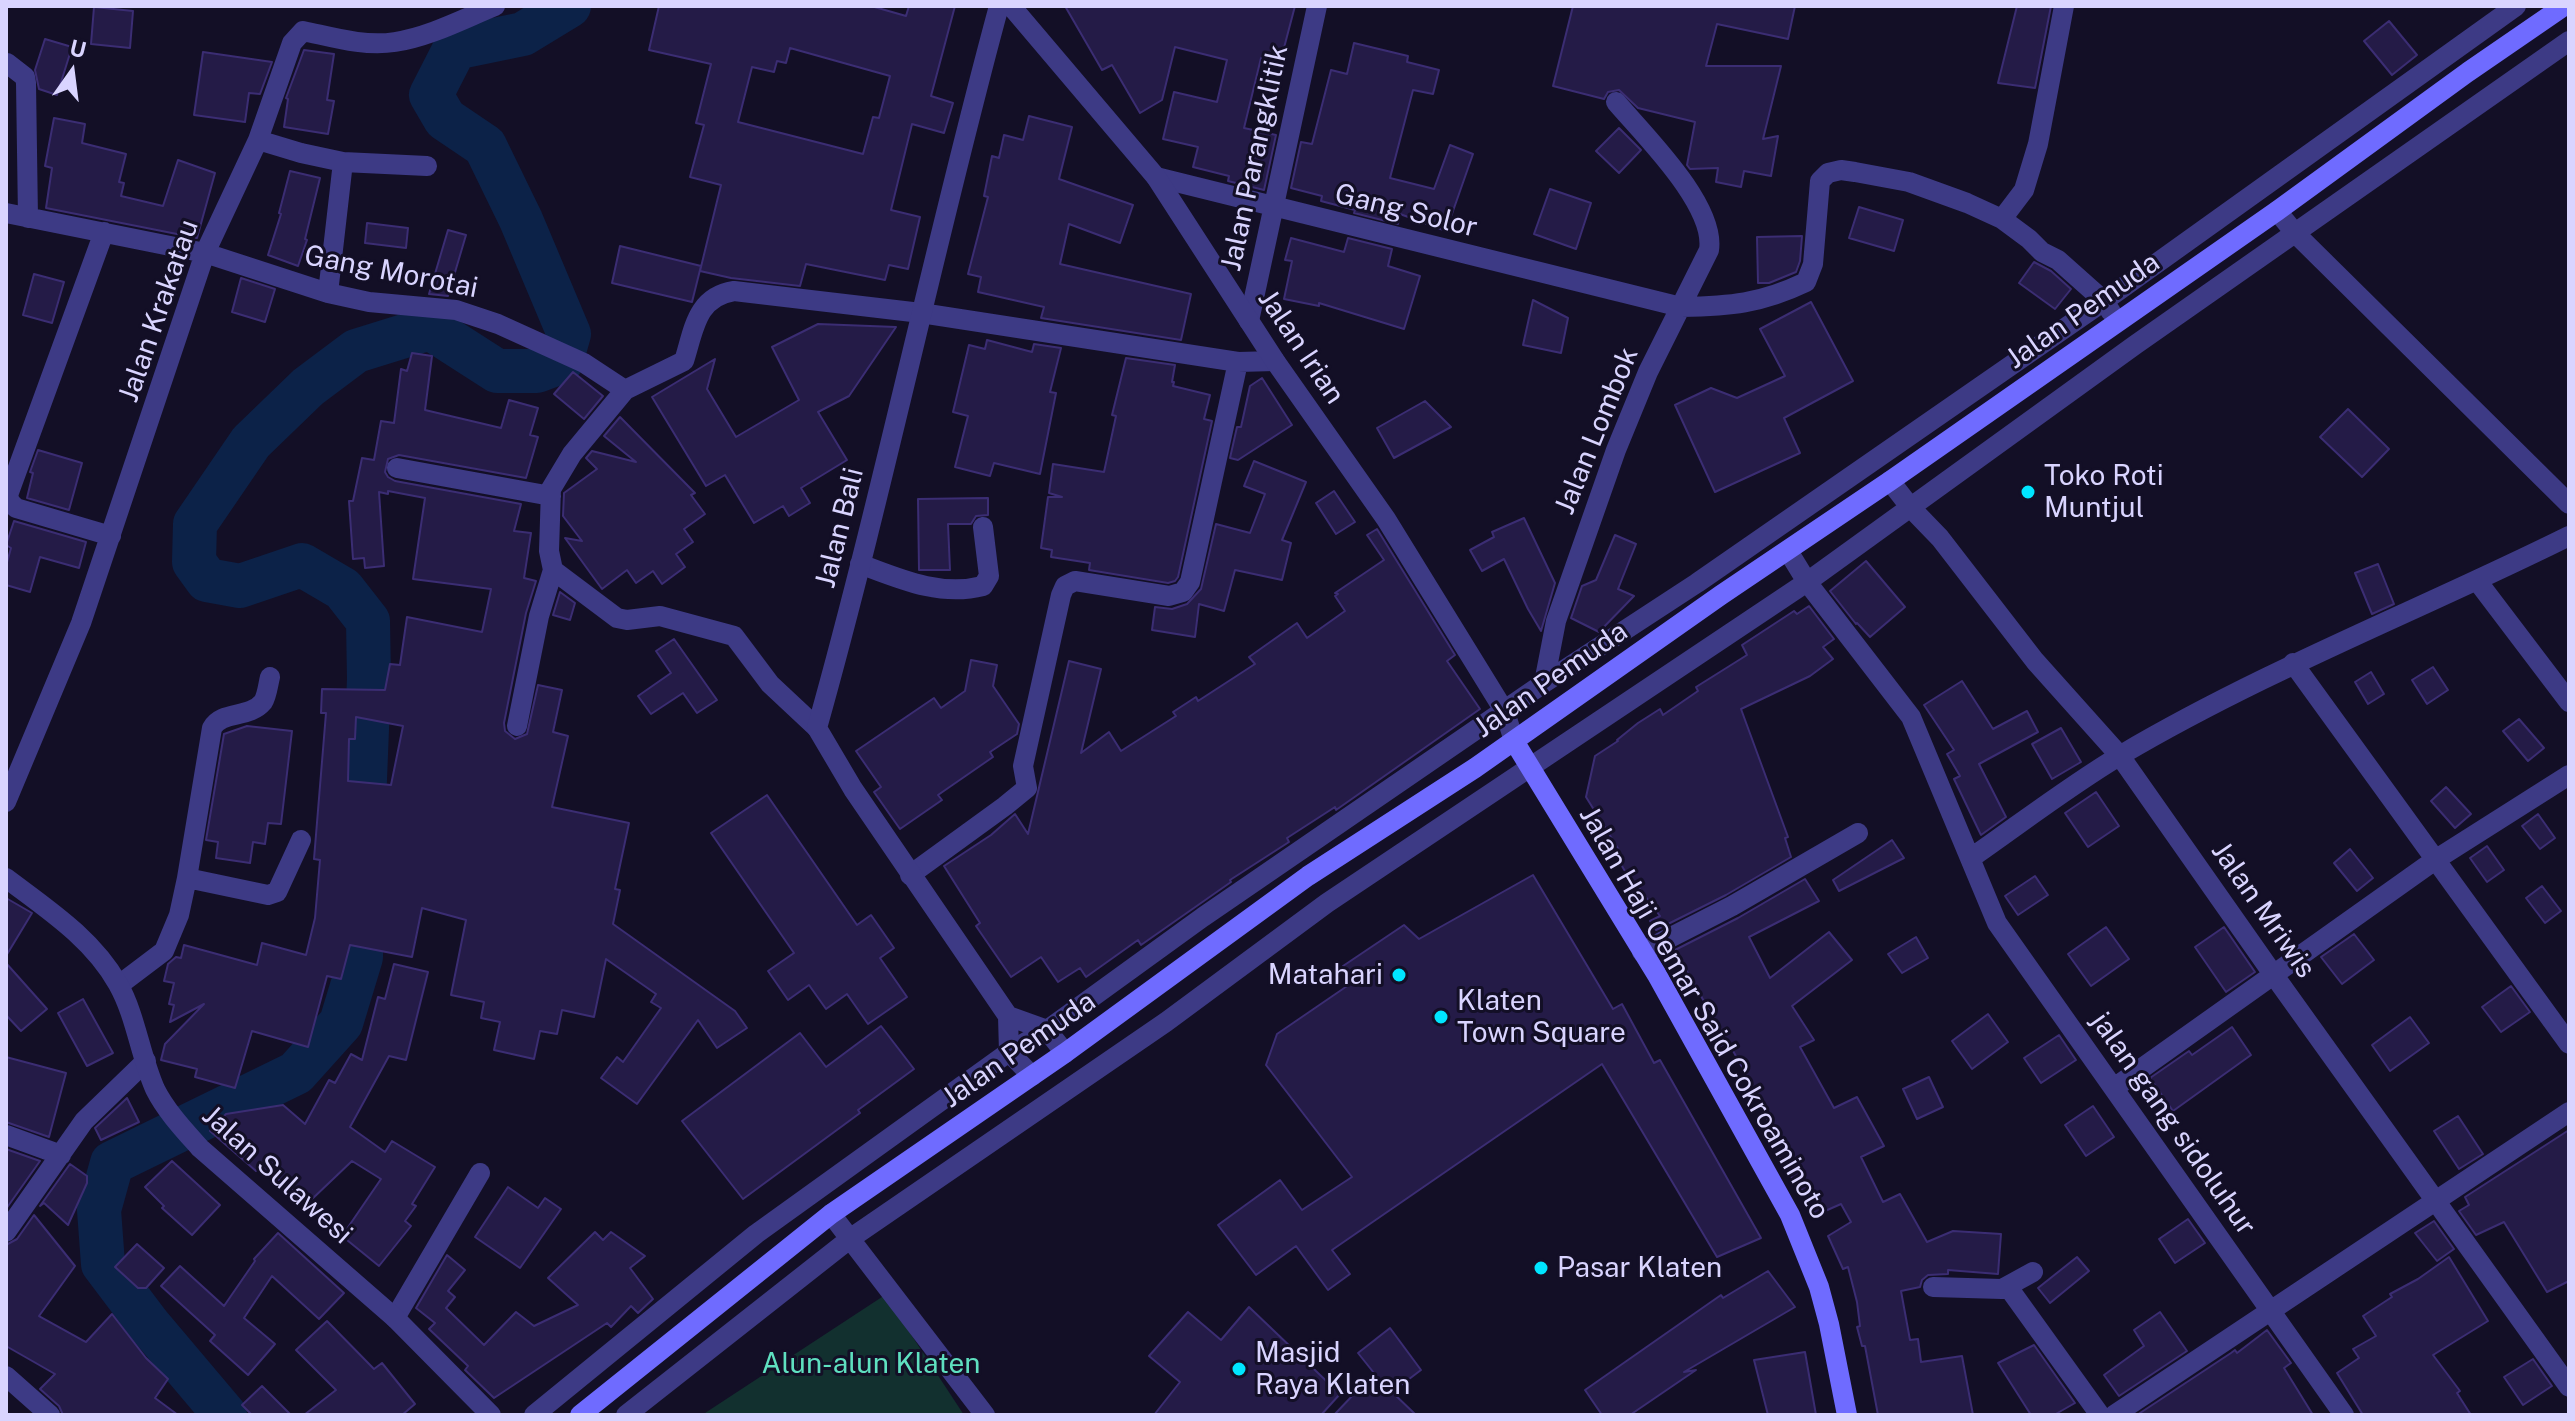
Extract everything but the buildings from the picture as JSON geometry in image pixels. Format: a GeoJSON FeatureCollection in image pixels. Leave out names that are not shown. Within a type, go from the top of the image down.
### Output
{"type":"FeatureCollection","features":[{"type":"Feature","properties":{"kind":"main road","name":"Jalan Pemuda"},"geometry":{"type":"LineString","coordinates":[[580,1415],[831,1214],[1065,1053],[1308,876],[1514,741],[1690,616],[1890,481],[2564,6]]}},
{"type":"Feature","properties":{"kind":"main road","name":"Jalan Haji Oemar Said Cokroaminoto"},"geometry":{"type":"LineString","coordinates":[[1514,741],[1642,952],[1795,1227],[1819,1287],[1847,1415]]}},
{"type":"Feature","properties":{"kind":"street","name":"Jalan Krakatau"},"geometry":{"type":"LineString","coordinates":[[6,802],[81,623],[205,253],[258,140],[292,43],[303,31],[349,41],[394,42],[442,28],[495,6]]}},
{"type":"Feature","properties":{"kind":"street","name":"Jalan Bali"},"geometry":{"type":"LineString","coordinates":[[817,728],[999,6]]}},
{"type":"Feature","properties":{"kind":"street","name":"Jalan Irian"},"geometry":{"type":"LineString","coordinates":[[1011,6],[1156,177],[1275,361],[1386,519],[1505,712],[1514,741]]}},
{"type":"Feature","properties":{"kind":"street","name":"Jalan Parangklitik"},"geometry":{"type":"LineString","coordinates":[[1249,321],[1317,6]]}},
{"type":"Feature","properties":{"kind":"street"},"geometry":{"type":"LineString","coordinates":[[2064,6],[2038,144],[2024,190],[2002,219],[2042,252],[2058,260],[2104,301],[2118,321]]}},
{"type":"Feature","properties":{"kind":"street"},"geometry":{"type":"LineString","coordinates":[[534,1415],[756,1234],[1009,1052],[1047,1030],[1203,917],[1544,683],[1697,583],[2104,301],[2516,6]]}},
{"type":"Feature","properties":{"kind":"street"},"geometry":{"type":"LineString","coordinates":[[626,1415],[851,1238],[1166,1022],[1327,903],[1807,582],[2569,41]]}},
{"type":"Feature","properties":{"kind":"street"},"geometry":{"type":"LineString","coordinates":[[7,63],[25,77],[28,218]]}},
{"type":"Feature","properties":{"kind":"street","name":"Jalan Lombok"},"geometry":{"type":"LineString","coordinates":[[1544,683],[1556,621],[1616,450],[1676,305],[1709,250],[1710,232],[1699,208],[1676,174],[1616,102]]}},
{"type":"Feature","properties":{"kind":"street"},"geometry":{"type":"LineString","coordinates":[[258,140],[343,162],[427,166]]}},
{"type":"Feature","properties":{"kind":"street"},"geometry":{"type":"LineString","coordinates":[[328,293],[343,162]]}},
{"type":"Feature","properties":{"kind":"street","name":"Gang Solor"},"geometry":{"type":"LineString","coordinates":[[1156,177],[1676,305],[1735,306],[1773,296],[1806,282],[1813,264],[1820,181],[1828,173],[1841,170],[1909,182],[2002,219]]}},
{"type":"Feature","properties":{"kind":"street"},"geometry":{"type":"LineString","coordinates":[[2277,211],[2295,233],[2569,504]]}},
{"type":"Feature","properties":{"kind":"street","name":"Gang Morotai"},"geometry":{"type":"LineString","coordinates":[[6,213],[205,253],[328,293],[369,302],[456,310],[553,348],[584,363],[625,390]]}},
{"type":"Feature","properties":{"kind":"street"},"geometry":{"type":"LineString","coordinates":[[104,232],[8,495],[16,508],[111,536]]}},
{"type":"Feature","properties":{"kind":"street"},"geometry":{"type":"LineString","coordinates":[[517,726],[539,616],[553,570],[549,551],[551,489],[572,454],[625,390],[684,361],[702,307],[718,293],[734,291],[921,313],[1238,362],[1275,361]]}},
{"type":"Feature","properties":{"kind":"street"},"geometry":{"type":"LineString","coordinates":[[910,875],[1027,788],[1023,766],[1065,586],[1075,581],[1169,596],[1183,592],[1190,582],[1238,362]]}},
{"type":"Feature","properties":{"kind":"street"},"geometry":{"type":"LineString","coordinates":[[397,468],[551,496]]}},
{"type":"Feature","properties":{"kind":"street","name":"Jalan Mriwis"},"geometry":{"type":"LineString","coordinates":[[1890,481],[1940,538],[2035,661],[2120,756],[2569,1387]]}},
{"type":"Feature","properties":{"kind":"street"},"geometry":{"type":"LineString","coordinates":[[860,564],[934,589],[983,586],[989,576],[983,527]]}},
{"type":"Feature","properties":{"kind":"street"},"geometry":{"type":"LineString","coordinates":[[1971,858],[2120,756],[2293,663],[2478,582],[2569,536]]}},
{"type":"Feature","properties":{"kind":"street","name":"jalan gang sidoluhur"},"geometry":{"type":"LineString","coordinates":[[1788,551],[1807,582],[1911,717],[1997,923],[2344,1415]]}},
{"type":"Feature","properties":{"kind":"street"},"geometry":{"type":"LineString","coordinates":[[553,570],[617,618],[627,620],[660,616],[734,636],[770,684],[817,728],[910,875],[1008,1016],[1009,1052],[1032,1076]]}},
{"type":"Feature","properties":{"kind":"street"},"geometry":{"type":"LineString","coordinates":[[2478,582],[2569,702]]}},
{"type":"Feature","properties":{"kind":"street"},"geometry":{"type":"LineString","coordinates":[[2293,663],[2569,1044]]}},
{"type":"Feature","properties":{"kind":"street"},"geometry":{"type":"LineString","coordinates":[[119,985],[164,951],[179,915],[212,728],[222,718],[248,713],[259,706],[265,700],[270,677]]}},
{"type":"Feature","properties":{"kind":"street"},"geometry":{"type":"LineString","coordinates":[[2114,1088],[2435,860],[2569,775]]}},
{"type":"Feature","properties":{"kind":"street"},"geometry":{"type":"LineString","coordinates":[[1642,952],[1732,906],[1858,833]]}},
{"type":"Feature","properties":{"kind":"street"},"geometry":{"type":"LineString","coordinates":[[187,878],[268,895],[277,892],[301,840]]}},
{"type":"Feature","properties":{"kind":"street","name":"Jalan Sulawesi"},"geometry":{"type":"LineString","coordinates":[[6,878],[72,927],[103,962],[119,985],[156,1089],[177,1122],[200,1148],[395,1318],[491,1415]]}},
{"type":"Feature","properties":{"kind":"street"},"geometry":{"type":"LineString","coordinates":[[1008,1016],[1047,1030],[1065,1053]]}},
{"type":"Feature","properties":{"kind":"street"},"geometry":{"type":"LineString","coordinates":[[6,1232],[84,1121],[146,1061]]}},
{"type":"Feature","properties":{"kind":"street"},"geometry":{"type":"LineString","coordinates":[[2114,1415],[2569,1112]]}},
{"type":"Feature","properties":{"kind":"street"},"geometry":{"type":"LineString","coordinates":[[6,1135],[61,1155]]}},
{"type":"Feature","properties":{"kind":"street"},"geometry":{"type":"LineString","coordinates":[[395,1318],[480,1173]]}},
{"type":"Feature","properties":{"kind":"street"},"geometry":{"type":"LineString","coordinates":[[831,1214],[985,1415]]}},
{"type":"Feature","properties":{"kind":"street"},"geometry":{"type":"LineString","coordinates":[[1933,1287],[2005,1288],[2033,1272]]}},
{"type":"Feature","properties":{"kind":"street"},"geometry":{"type":"LineString","coordinates":[[2005,1288],[2100,1415]]}},
{"type":"Feature","properties":{"kind":"street"},"geometry":{"type":"LineString","coordinates":[[6,1376],[50,1415]]}},
{"type":"Feature","properties":{"kind":"green space","name":"Alun-alun Klaten"},"geometry":{"type":"Polygon","coordinates":[[[885,1295],[964,1415],[702,1415],[885,1295]]]}},
{"type":"Feature","properties":{"kind":"waterway"},"geometry":{"type":"LineString","coordinates":[[225,1415],[149,1325],[103,1264],[99,1210],[112,1163],[296,1073],[341,1023],[361,957],[368,621],[343,589],[302,565],[240,586],[207,580],[194,562],[195,524],[251,442],[308,387],[356,351],[430,328],[497,371],[537,371],[561,362],[569,334],[521,220],[485,146],[445,119],[431,95],[455,48],[523,34],[569,6]]}},
{"type":"Feature","properties":{"kind":"place","name":"Toko Roti Muntjul"},"geometry":{"type":"Point","coordinates":[2028,492]}},
{"type":"Feature","properties":{"kind":"place","name":"Matahari"},"geometry":{"type":"Point","coordinates":[1399,975]}},
{"type":"Feature","properties":{"kind":"place","name":"Klaten Town Square"},"geometry":{"type":"Point","coordinates":[1441,1017]}},
{"type":"Feature","properties":{"kind":"place","name":"Pasar Klaten"},"geometry":{"type":"Point","coordinates":[1541,1268]}},
{"type":"Feature","properties":{"kind":"place","name":"Masjid Raya Klaten"},"geometry":{"type":"Point","coordinates":[1239,1369]}}]}
